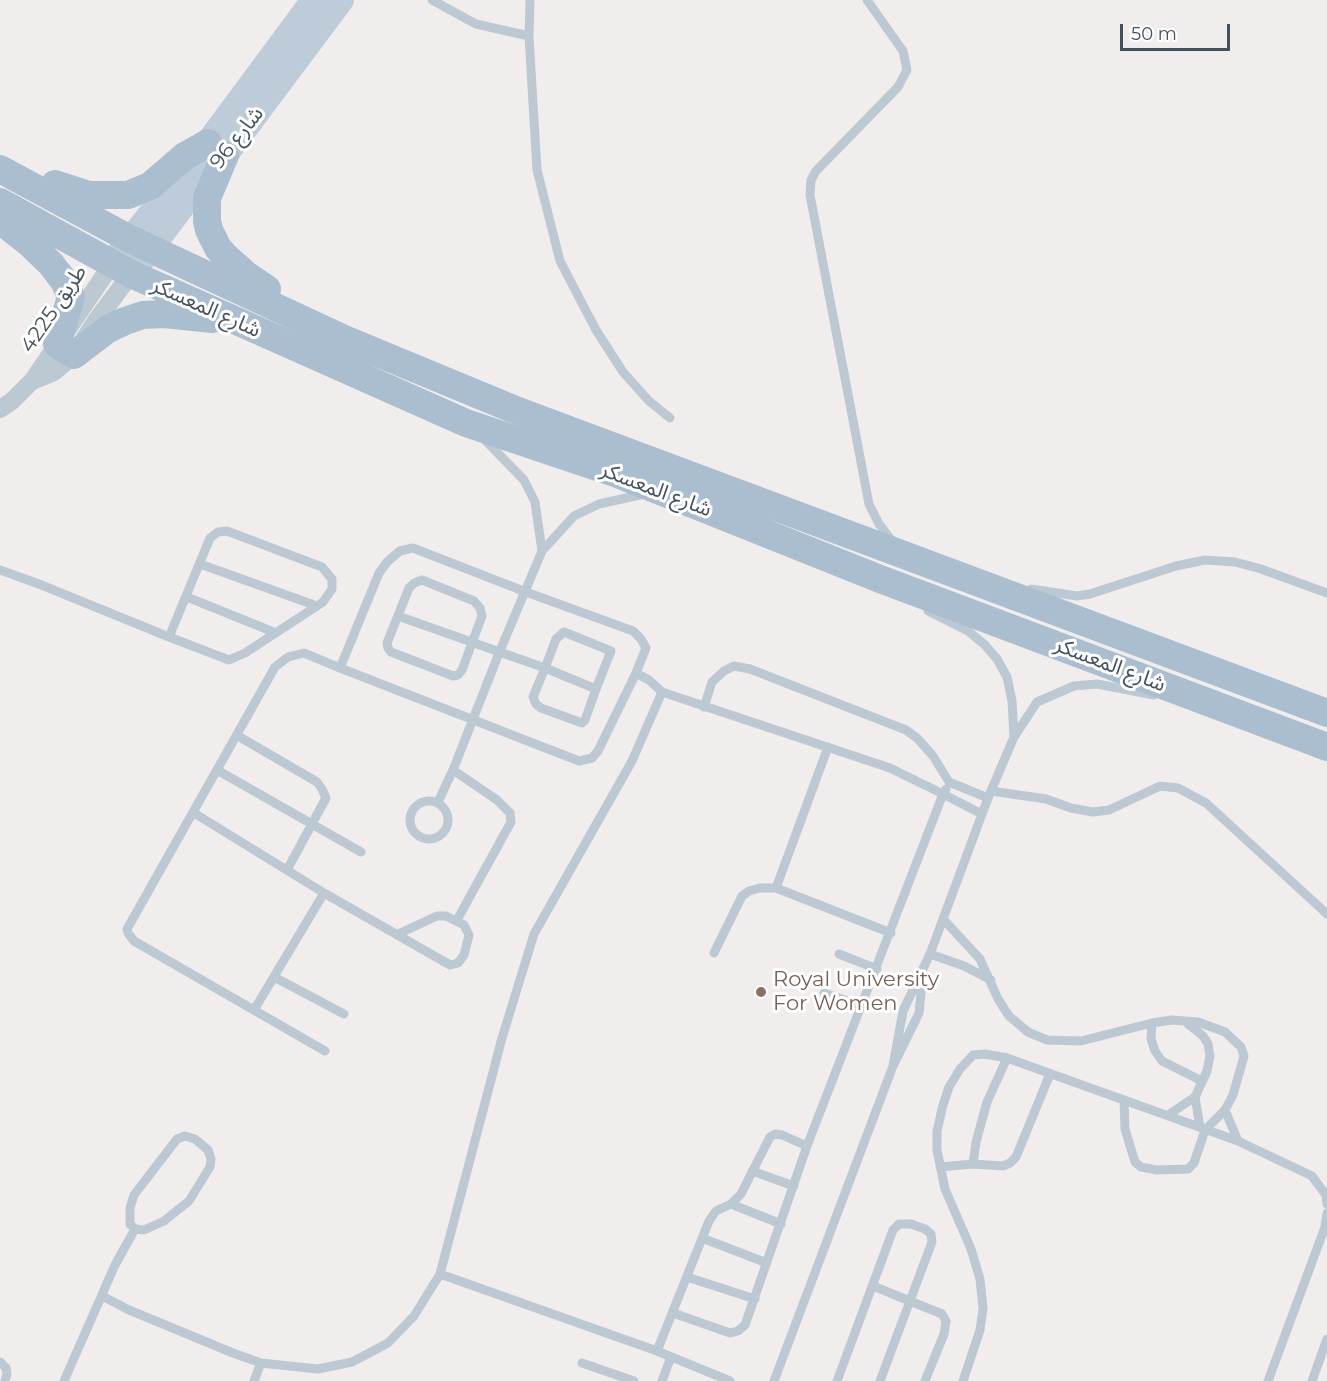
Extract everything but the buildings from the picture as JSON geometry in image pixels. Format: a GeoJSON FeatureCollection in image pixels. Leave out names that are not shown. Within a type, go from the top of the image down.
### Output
{"type":"FeatureCollection","features":[{"type":"Feature","properties":{"kind":"main road"},"geometry":{"type":"LineString","coordinates":[[0,160],[69,190],[89,195],[117,197],[150,186],[185,156],[217,149],[207,198],[207,221],[218,248],[245,274],[269,290],[309,310],[344,339]]}},
{"type":"Feature","properties":{"kind":"main road","name":"شارع المعسكر"},"geometry":{"type":"LineString","coordinates":[[0,169],[140,243],[344,339],[513,409],[1327,713]]}},
{"type":"Feature","properties":{"kind":"main road","name":"شارع المعسكر"},"geometry":{"type":"LineString","coordinates":[[0,202],[121,269],[233,321],[466,423],[615,472],[880,579],[1327,747]]}},
{"type":"Feature","properties":{"kind":"main road"},"geometry":{"type":"LineString","coordinates":[[0,220],[28,242],[51,264],[64,281],[71,297],[65,350]]}},
{"type":"Feature","properties":{"kind":"main road"},"geometry":{"type":"LineString","coordinates":[[65,350],[125,321],[143,315],[164,314],[233,321]]}},
{"type":"Feature","properties":{"kind":"street","name":"شارع 96"},"geometry":{"type":"LineString","coordinates":[[217,149],[314,0]]}},
{"type":"Feature","properties":{"kind":"street","name":"شارع 96"},"geometry":{"type":"LineString","coordinates":[[121,269],[341,0]]}},
{"type":"Feature","properties":{"kind":"street","name":"طريق 4225"},"geometry":{"type":"LineString","coordinates":[[0,409],[12,401],[33,380],[54,372],[65,350],[121,269]]}},
{"type":"Feature","properties":{"kind":"lane"},"geometry":{"type":"LineString","coordinates":[[432,0],[476,24],[529,36]]}},
{"type":"Feature","properties":{"kind":"lane"},"geometry":{"type":"LineString","coordinates":[[530,0],[529,36],[537,170],[560,261],[596,330],[623,372],[649,401],[670,418]]}},
{"type":"Feature","properties":{"kind":"lane"},"geometry":{"type":"LineString","coordinates":[[867,0],[903,51],[907,70],[898,87],[816,171],[811,180],[810,195],[869,504],[879,524],[904,556]]}},
{"type":"Feature","properties":{"kind":"lane"},"geometry":{"type":"LineString","coordinates":[[466,423],[524,480],[535,502],[542,551]]}},
{"type":"Feature","properties":{"kind":"lane"},"geometry":{"type":"LineString","coordinates":[[438,802],[542,551],[574,516],[599,504],[659,490]]}},
{"type":"Feature","properties":{"kind":"lane"},"geometry":{"type":"LineString","coordinates":[[0,570],[39,584],[169,637],[229,660],[245,653],[317,606],[332,589],[332,579],[322,567],[227,531],[218,532],[210,538],[169,637]]}},
{"type":"Feature","properties":{"kind":"lane"},"geometry":{"type":"LineString","coordinates":[[326,1051],[134,941],[128,933],[128,929],[275,667],[288,657],[304,653],[340,668],[579,761],[592,758],[598,751],[636,673],[645,648],[641,639],[633,631],[413,548],[400,551],[387,562],[379,573],[340,668]]}},
{"type":"Feature","properties":{"kind":"lane"},"geometry":{"type":"LineString","coordinates":[[947,571],[1037,591],[1077,596],[1090,594],[1176,566],[1206,560],[1235,562],[1327,593]]}},
{"type":"Feature","properties":{"kind":"lane"},"geometry":{"type":"LineString","coordinates":[[200,564],[317,606]]}},
{"type":"Feature","properties":{"kind":"lane"},"geometry":{"type":"LineString","coordinates":[[880,579],[927,610],[968,631],[997,659],[1007,677],[1012,701],[1014,736]]}},
{"type":"Feature","properties":{"kind":"lane"},"geometry":{"type":"LineString","coordinates":[[422,580],[474,601],[480,608],[482,616],[472,642],[462,670],[458,675],[453,676],[392,652],[387,643],[409,588],[422,580]]}},
{"type":"Feature","properties":{"kind":"lane"},"geometry":{"type":"LineString","coordinates":[[187,597],[276,633]]}},
{"type":"Feature","properties":{"kind":"lane"},"geometry":{"type":"LineString","coordinates":[[398,616],[545,668],[597,689]]}},
{"type":"Feature","properties":{"kind":"lane"},"geometry":{"type":"LineString","coordinates":[[564,632],[611,651],[585,720],[579,723],[536,704],[533,697],[545,668],[556,639],[564,632]]}},
{"type":"Feature","properties":{"kind":"lane"},"geometry":{"type":"LineString","coordinates":[[704,707],[712,682],[724,670],[734,666],[750,669],[906,730],[917,738],[933,756],[949,782],[989,794],[1046,799],[1071,808],[1093,812],[1109,810],[1160,786],[1178,788],[1206,803],[1327,914]]}},
{"type":"Feature","properties":{"kind":"lane"},"geometry":{"type":"LineString","coordinates":[[636,673],[649,680],[662,692],[890,768],[982,814]]}},
{"type":"Feature","properties":{"kind":"lane"},"geometry":{"type":"LineString","coordinates":[[893,1066],[903,1011],[930,954],[989,794],[1014,736],[1037,702],[1074,686],[1097,684],[1156,696],[1269,726]]}},
{"type":"Feature","properties":{"kind":"lane"},"geometry":{"type":"LineString","coordinates":[[102,1296],[261,1363],[318,1369],[352,1362],[388,1343],[414,1316],[440,1274],[502,1038],[531,940],[632,760],[662,692]]}},
{"type":"Feature","properties":{"kind":"lane"},"geometry":{"type":"LineString","coordinates":[[238,736],[317,783],[326,798],[288,870]]}},
{"type":"Feature","properties":{"kind":"lane"},"geometry":{"type":"LineString","coordinates":[[776,888],[828,747]]}},
{"type":"Feature","properties":{"kind":"lane"},"geometry":{"type":"LineString","coordinates":[[217,770],[361,852]]}},
{"type":"Feature","properties":{"kind":"lane"},"geometry":{"type":"LineString","coordinates":[[453,770],[497,800],[510,813],[511,822],[458,920]]}},
{"type":"Feature","properties":{"kind":"lane"},"geometry":{"type":"LineString","coordinates":[[673,1313],[730,1333],[738,1331],[744,1325],[807,1146],[949,782]]}},
{"type":"Feature","properties":{"kind":"lane"},"geometry":{"type":"LineString","coordinates":[[426,801],[438,802],[447,811],[449,823],[444,834],[433,840],[420,838],[412,830],[410,818],[415,806],[426,801]]}},
{"type":"Feature","properties":{"kind":"lane"},"geometry":{"type":"LineString","coordinates":[[194,813],[324,893],[450,965],[458,963],[464,955],[469,935],[458,920],[447,916],[437,916],[398,934]]}},
{"type":"Feature","properties":{"kind":"lane"},"geometry":{"type":"LineString","coordinates":[[714,953],[742,896],[760,888],[776,888],[891,933]]}},
{"type":"Feature","properties":{"kind":"lane"},"geometry":{"type":"LineString","coordinates":[[254,1010],[324,893]]}},
{"type":"Feature","properties":{"kind":"lane"},"geometry":{"type":"LineString","coordinates":[[943,919],[980,959],[998,999],[1009,1016],[1028,1032],[1047,1040],[1081,1041],[1172,1020],[1198,1022],[1225,1032],[1241,1047],[1244,1056],[1242,1069],[1225,1110],[1203,1129]]}},
{"type":"Feature","properties":{"kind":"lane"},"geometry":{"type":"LineString","coordinates":[[839,954],[877,969]]}},
{"type":"Feature","properties":{"kind":"lane"},"geometry":{"type":"LineString","coordinates":[[930,954],[963,966],[991,980]]}},
{"type":"Feature","properties":{"kind":"lane"},"geometry":{"type":"LineString","coordinates":[[774,1381],[893,1066],[918,1013],[924,967]]}},
{"type":"Feature","properties":{"kind":"lane"},"geometry":{"type":"LineString","coordinates":[[274,976],[344,1014]]}},
{"type":"Feature","properties":{"kind":"lane"},"geometry":{"type":"LineString","coordinates":[[824,993],[862,1006]]}},
{"type":"Feature","properties":{"kind":"lane"},"geometry":{"type":"LineString","coordinates":[[1168,1115],[1195,1097],[1207,1071],[1210,1056],[1208,1044],[1203,1036],[1185,1022]]}},
{"type":"Feature","properties":{"kind":"lane"},"geometry":{"type":"LineString","coordinates":[[1152,1023],[1151,1039],[1162,1061],[1202,1081]]}},
{"type":"Feature","properties":{"kind":"lane"},"geometry":{"type":"LineString","coordinates":[[963,1381],[980,1330],[983,1308],[981,1288],[971,1249],[951,1205],[937,1150],[938,1131],[949,1087],[960,1069],[973,1056],[985,1054],[1007,1058],[1238,1141],[1312,1176],[1326,1195],[1327,1204]]}},
{"type":"Feature","properties":{"kind":"lane"},"geometry":{"type":"LineString","coordinates":[[973,1164],[976,1142],[987,1102],[1007,1058]]}},
{"type":"Feature","properties":{"kind":"lane"},"geometry":{"type":"LineString","coordinates":[[940,1167],[973,1164],[1003,1166],[1016,1157],[1050,1074]]}},
{"type":"Feature","properties":{"kind":"lane"},"geometry":{"type":"LineString","coordinates":[[1124,1100],[1125,1129],[1135,1162],[1141,1167],[1157,1170],[1188,1169],[1194,1163],[1203,1129],[1195,1097]]}},
{"type":"Feature","properties":{"kind":"lane"},"geometry":{"type":"LineString","coordinates":[[1225,1110],[1238,1141]]}},
{"type":"Feature","properties":{"kind":"lane"},"geometry":{"type":"LineString","coordinates":[[657,1352],[709,1221],[716,1211],[731,1204],[741,1194],[770,1137],[775,1134],[782,1135],[807,1146]]}},
{"type":"Feature","properties":{"kind":"lane"},"geometry":{"type":"LineString","coordinates":[[186,1136],[195,1139],[208,1150],[211,1159],[210,1167],[189,1201],[164,1221],[144,1230],[135,1229],[130,1224],[130,1208],[134,1195],[177,1139],[186,1136]]}},
{"type":"Feature","properties":{"kind":"lane"},"geometry":{"type":"LineString","coordinates":[[752,1171],[794,1186]]}},
{"type":"Feature","properties":{"kind":"lane"},"geometry":{"type":"LineString","coordinates":[[731,1204],[781,1224]]}},
{"type":"Feature","properties":{"kind":"lane"},"geometry":{"type":"LineString","coordinates":[[1268,1381],[1325,1227],[1327,1213]]}},
{"type":"Feature","properties":{"kind":"lane"},"geometry":{"type":"LineString","coordinates":[[837,1381],[893,1230],[899,1224],[911,1224],[931,1234],[932,1242],[880,1381]]}},
{"type":"Feature","properties":{"kind":"lane"},"geometry":{"type":"LineString","coordinates":[[64,1381],[115,1265],[135,1229]]}},
{"type":"Feature","properties":{"kind":"lane"},"geometry":{"type":"LineString","coordinates":[[702,1238],[767,1263]]}},
{"type":"Feature","properties":{"kind":"lane"},"geometry":{"type":"LineString","coordinates":[[440,1274],[671,1357],[730,1381]]}},
{"type":"Feature","properties":{"kind":"lane"},"geometry":{"type":"LineString","coordinates":[[687,1277],[755,1299]]}},
{"type":"Feature","properties":{"kind":"lane"},"geometry":{"type":"LineString","coordinates":[[873,1286],[942,1314],[946,1321],[944,1334],[925,1381]]}},
{"type":"Feature","properties":{"kind":"lane"},"geometry":{"type":"LineString","coordinates":[[1312,1381],[1327,1339]]}},
{"type":"Feature","properties":{"kind":"lane"},"geometry":{"type":"LineString","coordinates":[[662,1381],[671,1357]]}},
{"type":"Feature","properties":{"kind":"lane"},"geometry":{"type":"LineString","coordinates":[[0,1362],[6,1368],[5,1381]]}},
{"type":"Feature","properties":{"kind":"lane"},"geometry":{"type":"LineString","coordinates":[[582,1362],[634,1381]]}},
{"type":"Feature","properties":{"kind":"lane"},"geometry":{"type":"LineString","coordinates":[[254,1381],[261,1363]]}},
{"type":"Feature","properties":{"kind":"place","name":"Royal University For Women"},"geometry":{"type":"Point","coordinates":[761,992]}}]}
